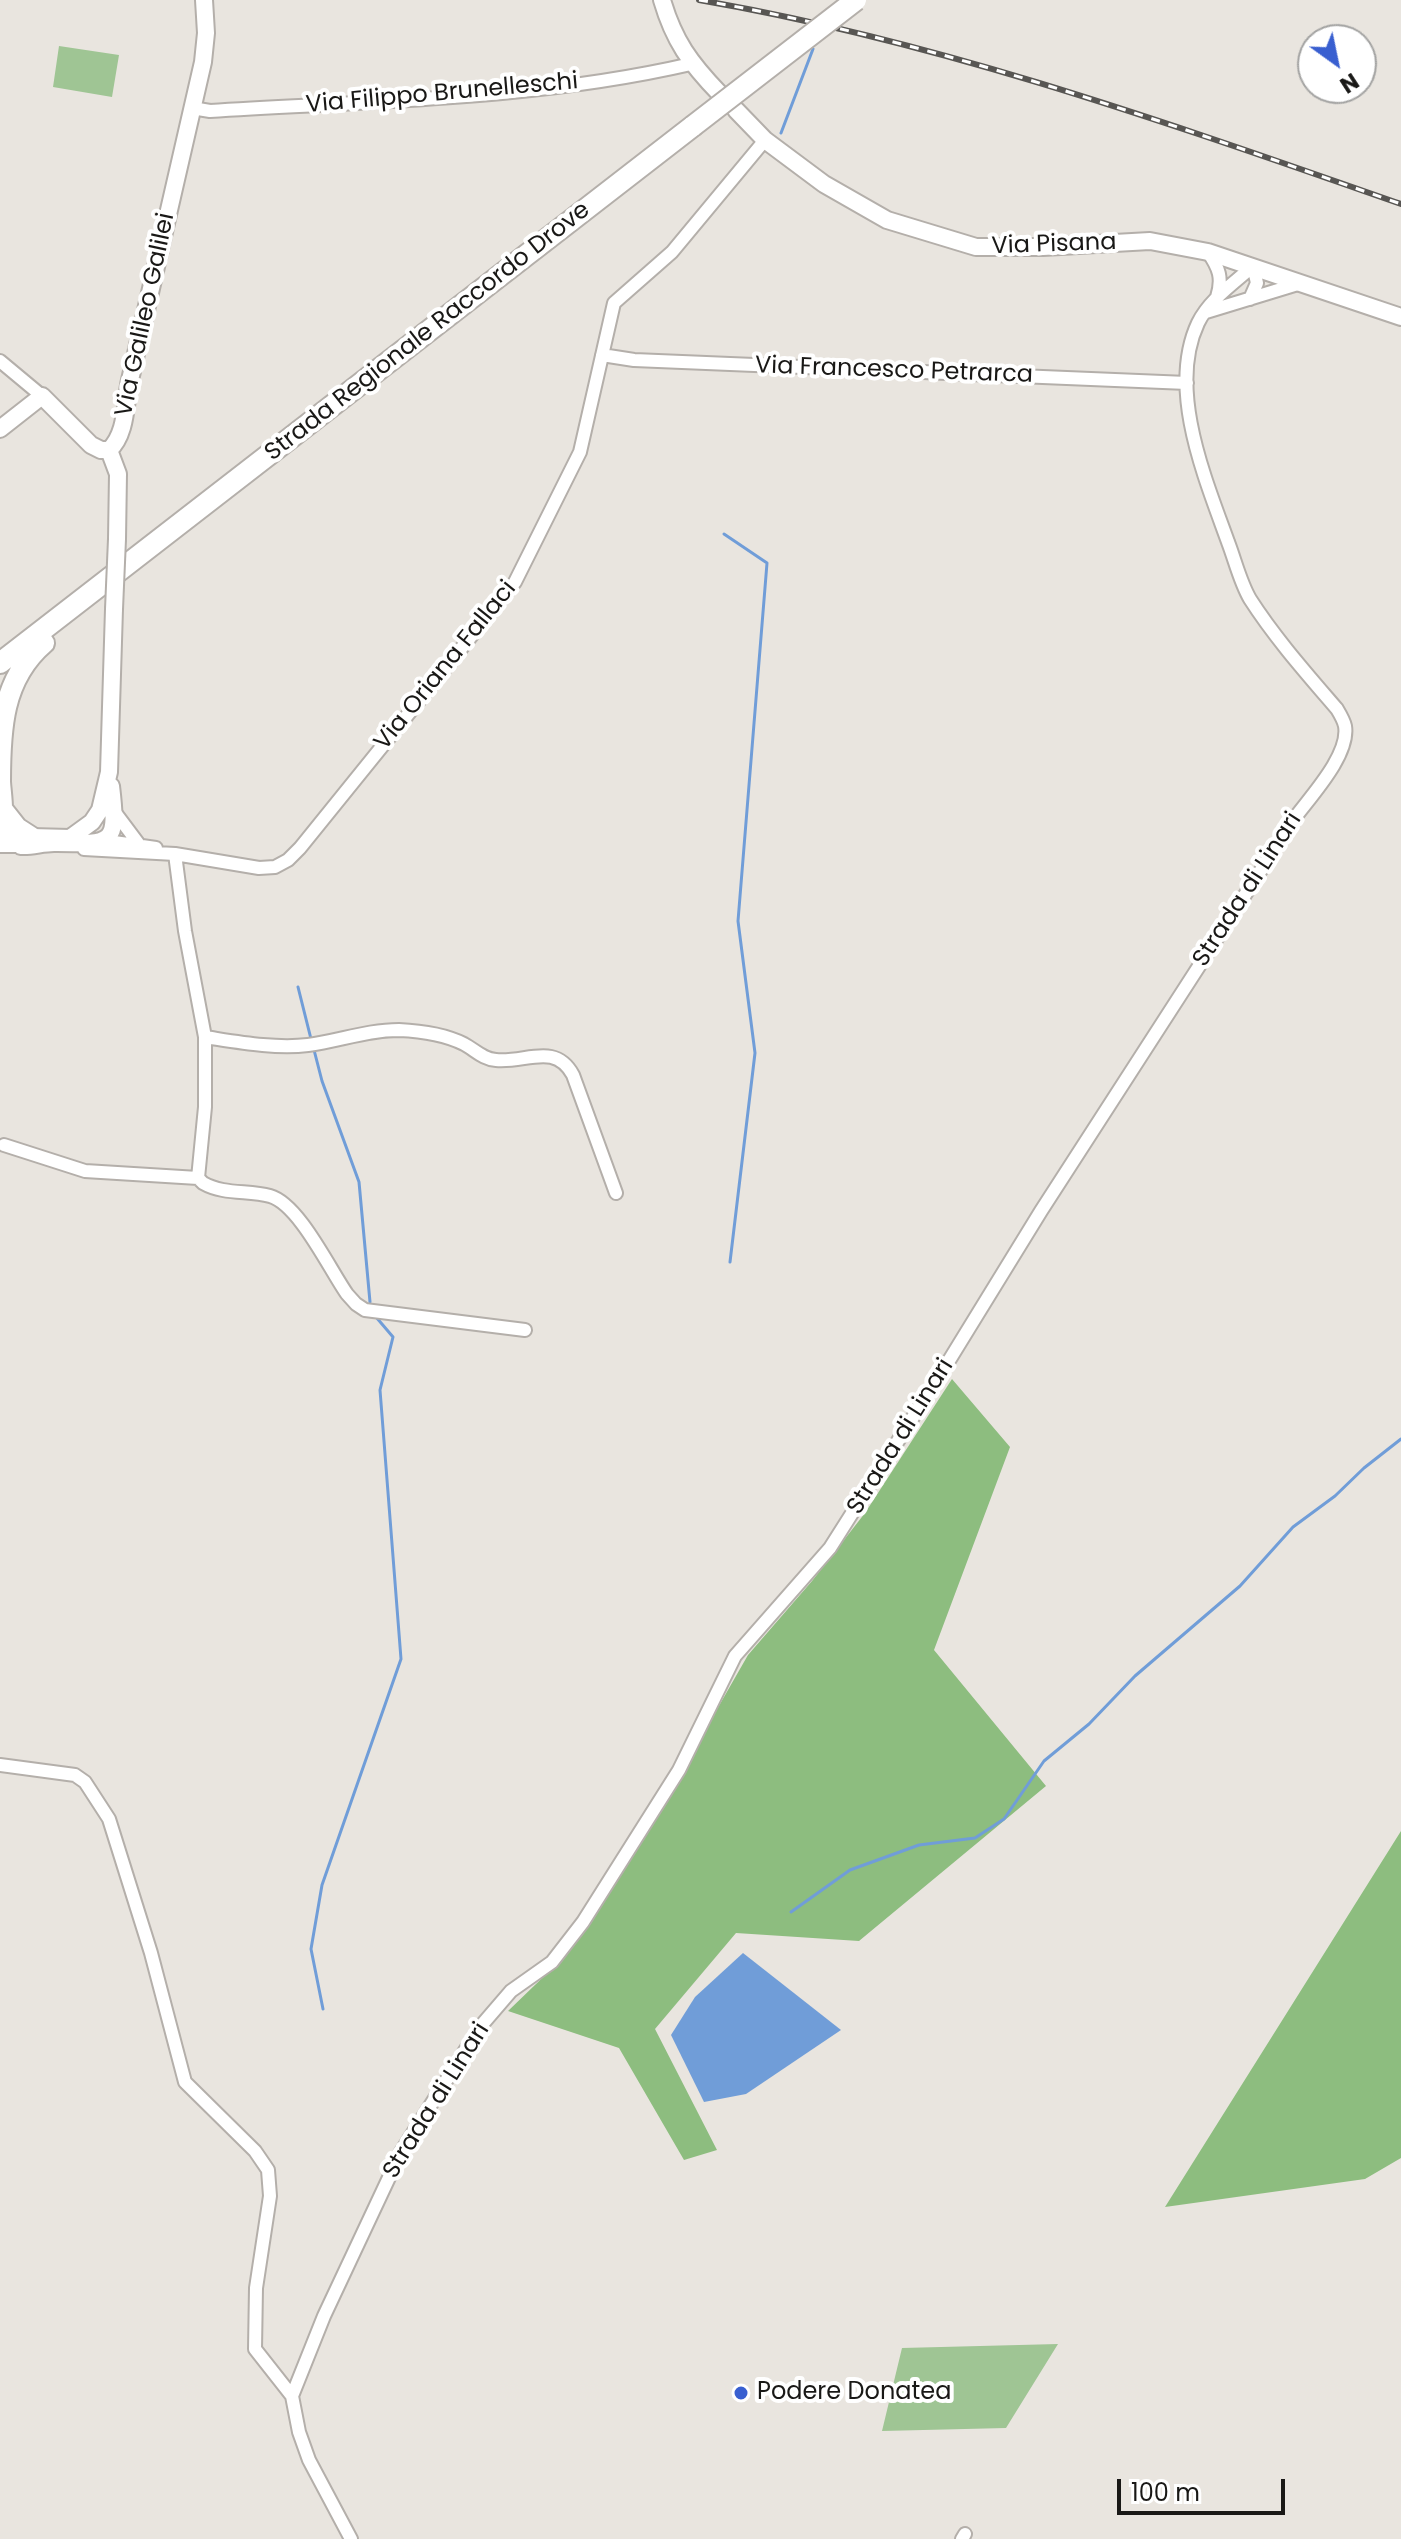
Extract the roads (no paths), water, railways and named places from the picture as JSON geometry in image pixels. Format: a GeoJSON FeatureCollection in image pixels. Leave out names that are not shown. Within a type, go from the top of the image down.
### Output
{"type":"FeatureCollection","features":[{"type":"Feature","properties":{"kind":"main road","name":"Strada Regionale Raccordo Drove"},"geometry":{"type":"LineString","coordinates":[[0,663],[856,0]]}},
{"type":"Feature","properties":{"kind":"main road"},"geometry":{"type":"LineString","coordinates":[[21,844],[17,828],[1,818],[3,718],[21,667],[53,635],[137,569],[163,537]]}},
{"type":"Feature","properties":{"kind":"main road"},"geometry":{"type":"LineString","coordinates":[[0,838],[21,844]]}},
{"type":"Feature","properties":{"kind":"street","name":"Via Galileo Galilei"},"geometry":{"type":"LineString","coordinates":[[106,840],[112,830],[106,812],[117,539],[117,469],[109,450],[116,444],[121,432],[206,48],[204,0]]}},
{"type":"Feature","properties":{"kind":"street"},"geometry":{"type":"LineString","coordinates":[[662,0],[669,24],[691,64],[720,94]]}},
{"type":"Feature","properties":{"kind":"street","name":"Via Filippo Brunelleschi"},"geometry":{"type":"LineString","coordinates":[[192,108],[210,111],[480,94],[601,80],[691,64]]}},
{"type":"Feature","properties":{"kind":"street","name":"Via Pisana"},"geometry":{"type":"LineString","coordinates":[[736,110],[765,140],[824,184],[887,220],[976,247],[1150,241],[1208,252],[1401,317]]}},
{"type":"Feature","properties":{"kind":"street","name":"Via Oriana Fallaci"},"geometry":{"type":"LineString","coordinates":[[132,847],[259,868],[275,867],[300,848],[515,582],[580,452],[614,303],[672,252],[765,140]]}},
{"type":"Feature","properties":{"kind":"street"},"geometry":{"type":"LineString","coordinates":[[1208,252],[1216,263],[1221,280],[1216,299]]}},
{"type":"Feature","properties":{"kind":"street"},"geometry":{"type":"LineString","coordinates":[[1250,299],[1257,283],[1253,266]]}},
{"type":"Feature","properties":{"kind":"street","name":"Strada di Linari"},"geometry":{"type":"LineString","coordinates":[[292,2396],[324,2316],[377,2200],[442,2083],[500,2003],[511,1991],[552,1962],[583,1922],[679,1770],[735,1656],[830,1548],[1057,1184],[1285,832],[1335,763],[1344,741],[1345,726],[1337,709],[1248,597],[1196,446],[1188,413],[1191,344],[1199,321],[1216,299],[1253,266]]}},
{"type":"Feature","properties":{"kind":"street"},"geometry":{"type":"LineString","coordinates":[[1206,312],[1301,283]]}},
{"type":"Feature","properties":{"kind":"street","name":"Via Francesco Petrarca"},"geometry":{"type":"LineString","coordinates":[[602,355],[634,360],[1187,383]]}},
{"type":"Feature","properties":{"kind":"street"},"geometry":{"type":"LineString","coordinates":[[0,361],[42,396],[91,445],[109,450]]}},
{"type":"Feature","properties":{"kind":"street"},"geometry":{"type":"LineString","coordinates":[[0,429],[42,396]]}},
{"type":"Feature","properties":{"kind":"street"},"geometry":{"type":"LineString","coordinates":[[70,838],[106,812],[132,847]]}},
{"type":"Feature","properties":{"kind":"street"},"geometry":{"type":"LineString","coordinates":[[21,844],[70,838],[106,840],[132,847]]}},
{"type":"Feature","properties":{"kind":"street"},"geometry":{"type":"LineString","coordinates":[[21,844],[97,844],[106,840]]}},
{"type":"Feature","properties":{"kind":"street"},"geometry":{"type":"LineString","coordinates":[[21,844],[132,847]]}},
{"type":"Feature","properties":{"kind":"street"},"geometry":{"type":"LineString","coordinates":[[181,855],[185,931],[205,1037],[205,1107],[198,1178]]}},
{"type":"Feature","properties":{"kind":"street"},"geometry":{"type":"LineString","coordinates":[[205,1037],[241,1043],[305,1045],[371,1031],[401,1030],[441,1035],[492,1060],[559,1058],[573,1075],[616,1193]]}},
{"type":"Feature","properties":{"kind":"street"},"geometry":{"type":"LineString","coordinates":[[4,1145],[85,1171],[198,1178],[208,1186],[243,1195],[274,1197],[294,1214],[347,1294],[365,1310],[525,1330]]}},
{"type":"Feature","properties":{"kind":"street"},"geometry":{"type":"LineString","coordinates":[[0,1765],[75,1775],[85,1782],[109,1819],[151,1953],[185,2082],[255,2151],[268,2170],[270,2196],[256,2288],[255,2349],[292,2396],[299,2432],[309,2460],[351,2539]]}},
{"type":"Feature","properties":{"kind":"water"},"geometry":{"type":"Polygon","coordinates":[[[743,1953],[841,2030],[746,2094],[704,2102],[671,2035],[695,1997],[743,1953]]]}},
{"type":"Feature","properties":{"kind":"waterway"},"geometry":{"type":"LineString","coordinates":[[781,133],[813,49]]}},
{"type":"Feature","properties":{"kind":"waterway"},"geometry":{"type":"LineString","coordinates":[[724,534],[767,563],[738,921],[755,1053],[730,1262]]}},
{"type":"Feature","properties":{"kind":"waterway"},"geometry":{"type":"LineString","coordinates":[[298,987],[311,1039]]}},
{"type":"Feature","properties":{"kind":"waterway"},"geometry":{"type":"LineString","coordinates":[[313,1046],[322,1081],[359,1182],[370,1302]]}},
{"type":"Feature","properties":{"kind":"waterway"},"geometry":{"type":"LineString","coordinates":[[323,2009],[311,1949],[322,1885],[401,1659],[380,1390],[393,1337],[376,1317]]}},
{"type":"Feature","properties":{"kind":"waterway"},"geometry":{"type":"LineString","coordinates":[[791,1912],[850,1870],[919,1845],[975,1838],[1004,1819],[1044,1761],[1089,1724],[1135,1676],[1240,1586],[1293,1527],[1335,1496],[1401,1439]]}},
{"type":"Feature","properties":{"kind":"railway"},"geometry":{"type":"LineString","coordinates":[[699,0],[789,17],[966,61],[1141,115],[1401,204]]}},
{"type":"Feature","properties":{"kind":"place","name":"Podere Donatea"},"geometry":{"type":"Point","coordinates":[741,2393]}}]}
